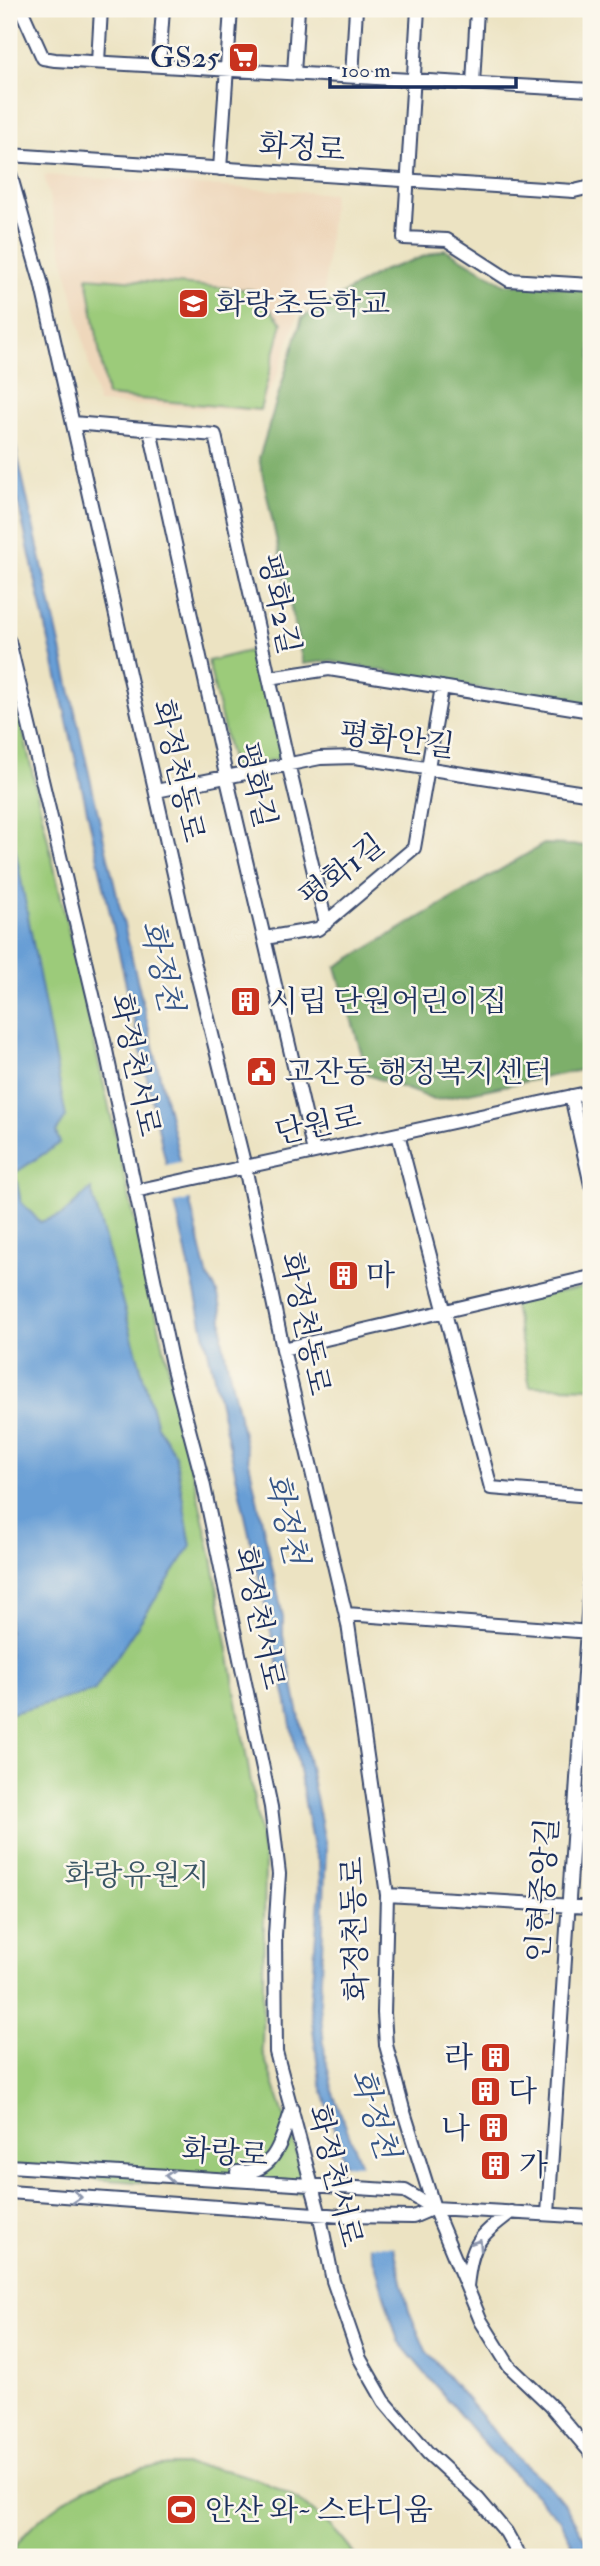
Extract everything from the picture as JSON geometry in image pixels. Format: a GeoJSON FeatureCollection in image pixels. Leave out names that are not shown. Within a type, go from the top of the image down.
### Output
{"type":"FeatureCollection","features":[{"type":"Feature","properties":{"kind":"street"},"geometry":{"type":"LineString","coordinates":[[21,9],[43,58],[591,90]]}},
{"type":"Feature","properties":{"kind":"street"},"geometry":{"type":"LineString","coordinates":[[98,62],[101,9]]}},
{"type":"Feature","properties":{"kind":"street"},"geometry":{"type":"LineString","coordinates":[[159,65],[163,9]]}},
{"type":"Feature","properties":{"kind":"street"},"geometry":{"type":"LineString","coordinates":[[220,169],[231,9]]}},
{"type":"Feature","properties":{"kind":"street"},"geometry":{"type":"LineString","coordinates":[[294,72],[298,9]]}},
{"type":"Feature","properties":{"kind":"street"},"geometry":{"type":"LineString","coordinates":[[352,76],[356,9]]}},
{"type":"Feature","properties":{"kind":"street"},"geometry":{"type":"LineString","coordinates":[[418,9],[404,238],[447,240],[509,280],[591,285]]}},
{"type":"Feature","properties":{"kind":"street"},"geometry":{"type":"LineString","coordinates":[[472,84],[477,9]]}},
{"type":"Feature","properties":{"kind":"street","name":"화정로"},"geometry":{"type":"LineString","coordinates":[[9,155],[575,191],[591,187]]}},
{"type":"Feature","properties":{"kind":"street","name":"화정천동로"},"geometry":{"type":"LineString","coordinates":[[9,170],[36,261],[345,1614],[387,1895],[384,2013],[386,2045],[434,2207],[481,2322],[509,2366],[551,2406],[591,2453]]}},
{"type":"Feature","properties":{"kind":"street","name":"평화2길"},"geometry":{"type":"LineString","coordinates":[[73,424],[215,435],[326,923]]}},
{"type":"Feature","properties":{"kind":"street","name":"평화길"},"geometry":{"type":"LineString","coordinates":[[150,430],[226,775],[314,1152]]}},
{"type":"Feature","properties":{"kind":"street","name":"화정천서로"},"geometry":{"type":"LineString","coordinates":[[9,641],[142,1190],[173,1369],[203,1482],[271,1807],[279,1874],[275,1935],[276,2052],[319,2213],[333,2281],[360,2359],[384,2401],[428,2453],[478,2499],[506,2532],[520,2557]]}},
{"type":"Feature","properties":{"kind":"street","name":"평화안길"},"geometry":{"type":"LineString","coordinates":[[269,678],[329,669],[591,711]]}},
{"type":"Feature","properties":{"kind":"street","name":"평화1길"},"geometry":{"type":"LineString","coordinates":[[265,938],[318,929],[414,848],[442,687]]}},
{"type":"Feature","properties":{"kind":"street","name":"평화안길"},"geometry":{"type":"LineString","coordinates":[[156,791],[320,758],[355,757],[591,794]]}},
{"type":"Feature","properties":{"kind":"street","name":"단원로"},"geometry":{"type":"LineString","coordinates":[[142,1190],[591,1092]]}},
{"type":"Feature","properties":{"kind":"street"},"geometry":{"type":"LineString","coordinates":[[572,1097],[591,1185]]}},
{"type":"Feature","properties":{"kind":"street"},"geometry":{"type":"LineString","coordinates":[[398,1134],[491,1488],[591,1496]]}},
{"type":"Feature","properties":{"kind":"street"},"geometry":{"type":"LineString","coordinates":[[283,1349],[591,1278]]}},
{"type":"Feature","properties":{"kind":"street","name":"인현중앙길"},"geometry":{"type":"LineString","coordinates":[[548,2214],[589,1632],[591,1569]]}},
{"type":"Feature","properties":{"kind":"street"},"geometry":{"type":"LineString","coordinates":[[345,1614],[589,1632]]}},
{"type":"Feature","properties":{"kind":"street"},"geometry":{"type":"LineString","coordinates":[[387,1895],[591,1907]]}},
{"type":"Feature","properties":{"kind":"street"},"geometry":{"type":"LineString","coordinates":[[195,2178],[223,2172],[251,2173],[262,2168],[278,2149],[292,2108]]}},
{"type":"Feature","properties":{"kind":"street","name":"화랑로"},"geometry":{"type":"LineString","coordinates":[[9,2166],[405,2191],[434,2207],[591,2217]]}},
{"type":"Feature","properties":{"kind":"street","name":"화랑로"},"geometry":{"type":"LineString","coordinates":[[9,2192],[342,2216],[413,2217],[434,2207]]}},
{"type":"Feature","properties":{"kind":"street"},"geometry":{"type":"LineString","coordinates":[[467,2288],[471,2255],[486,2231],[511,2212]]}},
{"type":"Feature","properties":{"kind":"shaded area","name":"화랑초등학교"},"geometry":{"type":"Polygon","coordinates":[[[44,175],[333,194],[324,293],[298,315],[277,375],[259,412],[98,403],[44,175]]]}},
{"type":"Feature","properties":{"kind":"green space"},"geometry":{"type":"Polygon","coordinates":[[[445,249],[505,284],[591,288],[591,705],[516,695],[329,661],[303,664],[259,458],[302,318],[382,271],[445,249]]]}},
{"type":"Feature","properties":{"kind":"green space"},"geometry":{"type":"Polygon","coordinates":[[[87,277],[253,290],[282,323],[260,410],[107,396],[87,277]]]}},
{"type":"Feature","properties":{"kind":"green space"},"geometry":{"type":"Polygon","coordinates":[[[257,649],[282,758],[233,769],[208,661],[257,649]]]}},
{"type":"Feature","properties":{"kind":"green space","name":"화랑유원지"},"geometry":{"type":"Polygon","coordinates":[[[9,670],[212,1558],[265,1863],[262,2050],[311,2194],[9,2173],[9,670]]]}},
{"type":"Feature","properties":{"kind":"green space"},"geometry":{"type":"Polygon","coordinates":[[[544,844],[591,846],[591,1068],[436,1100],[368,1075],[336,967],[544,844]]]}},
{"type":"Feature","properties":{"kind":"green space"},"geometry":{"type":"Polygon","coordinates":[[[591,1286],[591,1388],[530,1386],[513,1301],[591,1286]]]}},
{"type":"Feature","properties":{"kind":"green space","name":"안산 와~ 스타디움"},"geometry":{"type":"Polygon","coordinates":[[[173,2465],[227,2471],[276,2488],[320,2517],[356,2557],[9,2557],[28,2531],[59,2504],[77,2493],[94,2484],[133,2471],[173,2465]]]}},
{"type":"Feature","properties":{"kind":"water"},"geometry":{"type":"Polygon","coordinates":[[[9,418],[106,849],[208,1278],[219,1298],[222,1339],[283,1617],[283,1636],[326,1847],[320,2004],[325,2056],[334,2096],[395,2252],[409,2311],[426,2351],[514,2455],[550,2487],[565,2505],[584,2538],[589,2557],[578,2557],[561,2520],[488,2448],[398,2341],[320,2082],[310,2005],[320,1887],[319,1862],[313,1848],[287,1703],[9,462],[9,418]]]}},
{"type":"Feature","properties":{"kind":"water"},"geometry":{"type":"Polygon","coordinates":[[[9,816],[66,1117],[56,1132],[60,1143],[15,1173],[21,1202],[40,1222],[62,1215],[91,1189],[157,1426],[175,1454],[191,1546],[94,1691],[9,1714],[9,816]]]}},
{"type":"Feature","properties":{"kind":"pier"},"geometry":{"type":"Polygon","coordinates":[[[184,1161],[193,1199],[170,1204],[162,1166],[184,1161]]]}},
{"type":"Feature","properties":{"kind":"pier"},"geometry":{"type":"Polygon","coordinates":[[[341,2164],[365,2165],[397,2247],[365,2245],[341,2164]]]}},
{"type":"Feature","properties":{"kind":"place","name":"GS25"},"geometry":{"type":"Point","coordinates":[243,57]}},
{"type":"Feature","properties":{"kind":"place","name":"화랑초등학교"},"geometry":{"type":"Point","coordinates":[193,304]}},
{"type":"Feature","properties":{"kind":"place","name":"시립 단원어린이집"},"geometry":{"type":"Point","coordinates":[246,1001]}},
{"type":"Feature","properties":{"kind":"place","name":"고잔동 행정복지센터"},"geometry":{"type":"Point","coordinates":[262,1072]}},
{"type":"Feature","properties":{"kind":"place","name":"마"},"geometry":{"type":"Point","coordinates":[343,1275]}},
{"type":"Feature","properties":{"kind":"place","name":"라"},"geometry":{"type":"Point","coordinates":[496,2057]}},
{"type":"Feature","properties":{"kind":"place","name":"다"},"geometry":{"type":"Point","coordinates":[485,2091]}},
{"type":"Feature","properties":{"kind":"place","name":"나"},"geometry":{"type":"Point","coordinates":[493,2128]}},
{"type":"Feature","properties":{"kind":"place","name":"가"},"geometry":{"type":"Point","coordinates":[496,2165]}},
{"type":"Feature","properties":{"kind":"place","name":"안산 와~ 스타디움"},"geometry":{"type":"Point","coordinates":[182,2510]}},
{"type":"Feature","properties":{"kind":"water label","name":"화정천"},"geometry":{"type":"Point","coordinates":[161,966]}},
{"type":"Feature","properties":{"kind":"water label","name":"화정천"},"geometry":{"type":"Point","coordinates":[286,1519]}},
{"type":"Feature","properties":{"kind":"water label","name":"화정천"},"geometry":{"type":"Point","coordinates":[374,2114]}}]}
